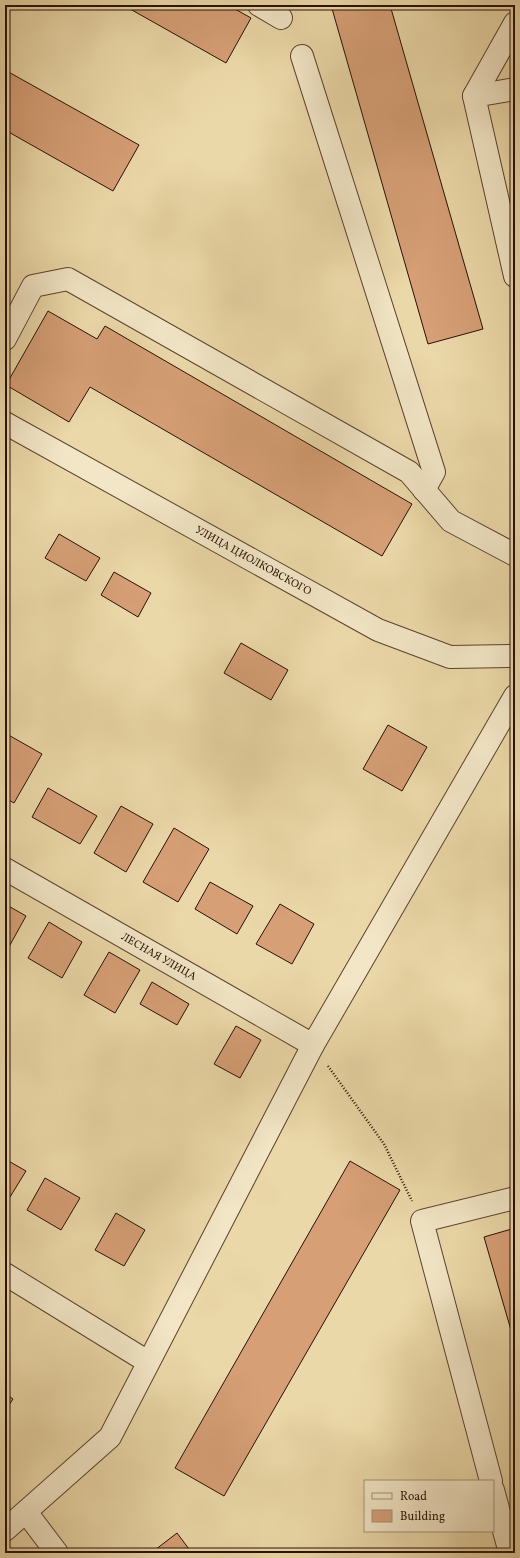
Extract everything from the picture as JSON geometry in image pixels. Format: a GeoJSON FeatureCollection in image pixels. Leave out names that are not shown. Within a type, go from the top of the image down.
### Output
{"type":"FeatureCollection","features":[{"type":"Feature","properties":{"kind":"street"},"geometry":{"type":"LineString","coordinates":[[259,5],[282,18]]}},
{"type":"Feature","properties":{"kind":"street"},"geometry":{"type":"LineString","coordinates":[[515,23],[474,96],[515,276]]}},
{"type":"Feature","properties":{"kind":"street"},"geometry":{"type":"LineString","coordinates":[[302,56],[434,472],[424,490]]}},
{"type":"Feature","properties":{"kind":"street"},"geometry":{"type":"LineString","coordinates":[[474,96],[515,89]]}},
{"type":"Feature","properties":{"kind":"street"},"geometry":{"type":"LineString","coordinates":[[5,339],[33,286],[68,279],[408,472],[451,521],[515,555]]}},
{"type":"Feature","properties":{"kind":"street","name":"УЛИЦА ЦИОЛКОВСКОГО"},"geometry":{"type":"LineString","coordinates":[[5,423],[378,630],[450,657],[515,656]]}},
{"type":"Feature","properties":{"kind":"street"},"geometry":{"type":"LineString","coordinates":[[5,1530],[110,1437],[313,1045],[515,696]]}},
{"type":"Feature","properties":{"kind":"street","name":"ЛЕСНАЯ УЛИЦА"},"geometry":{"type":"LineString","coordinates":[[5,869],[313,1045]]}},
{"type":"Feature","properties":{"kind":"street"},"geometry":{"type":"LineString","coordinates":[[491,1480],[422,1221],[515,1198]]}},
{"type":"Feature","properties":{"kind":"street"},"geometry":{"type":"LineString","coordinates":[[5,1274],[148,1362]]}},
{"type":"Feature","properties":{"kind":"street"},"geometry":{"type":"LineString","coordinates":[[494,1494],[510,1553]]}},
{"type":"Feature","properties":{"kind":"street"},"geometry":{"type":"LineString","coordinates":[[26,1512],[57,1553]]}},
{"type":"Feature","properties":{"kind":"path"},"geometry":{"type":"LineString","coordinates":[[313,1045],[384,1144],[422,1221]]}},
{"type":"Feature","properties":{"kind":"building"},"geometry":{"type":"Polygon","coordinates":[[[123,5],[228,5],[251,18],[226,63],[123,5]]]}},
{"type":"Feature","properties":{"kind":"building"},"geometry":{"type":"Polygon","coordinates":[[[331,5],[390,5],[483,329],[428,344],[331,5]]]}},
{"type":"Feature","properties":{"kind":"building"},"geometry":{"type":"Polygon","coordinates":[[[5,70],[139,145],[113,191],[5,130],[5,70]]]}},
{"type":"Feature","properties":{"kind":"building"},"geometry":{"type":"Polygon","coordinates":[[[48,311],[97,339],[105,326],[412,504],[382,556],[90,387],[69,422],[6,385],[48,311]]]}},
{"type":"Feature","properties":{"kind":"building"},"geometry":{"type":"Polygon","coordinates":[[[59,534],[100,558],[86,581],[45,558],[59,534]]]}},
{"type":"Feature","properties":{"kind":"building"},"geometry":{"type":"Polygon","coordinates":[[[114,572],[151,593],[138,617],[101,595],[114,572]]]}},
{"type":"Feature","properties":{"kind":"building"},"geometry":{"type":"Polygon","coordinates":[[[241,643],[288,670],[271,700],[224,673],[241,643]]]}},
{"type":"Feature","properties":{"kind":"building"},"geometry":{"type":"Polygon","coordinates":[[[388,725],[427,747],[402,791],[363,769],[388,725]]]}},
{"type":"Feature","properties":{"kind":"building"},"geometry":{"type":"Polygon","coordinates":[[[5,733],[42,754],[14,803],[5,798],[5,733]]]}},
{"type":"Feature","properties":{"kind":"building"},"geometry":{"type":"Polygon","coordinates":[[[48,788],[97,816],[80,844],[32,817],[48,788]]]}},
{"type":"Feature","properties":{"kind":"building"},"geometry":{"type":"Polygon","coordinates":[[[121,806],[153,824],[126,872],[94,853],[121,806]]]}},
{"type":"Feature","properties":{"kind":"building"},"geometry":{"type":"Polygon","coordinates":[[[174,828],[209,849],[178,902],[143,882],[174,828]]]}},
{"type":"Feature","properties":{"kind":"building"},"geometry":{"type":"Polygon","coordinates":[[[210,882],[253,906],[237,934],[195,909],[210,882]]]}},
{"type":"Feature","properties":{"kind":"building"},"geometry":{"type":"Polygon","coordinates":[[[5,904],[26,916],[5,954],[5,904]]]}},
{"type":"Feature","properties":{"kind":"building"},"geometry":{"type":"Polygon","coordinates":[[[280,904],[314,924],[292,964],[256,944],[280,904]]]}},
{"type":"Feature","properties":{"kind":"building"},"geometry":{"type":"Polygon","coordinates":[[[49,922],[82,942],[62,978],[28,958],[49,922]]]}},
{"type":"Feature","properties":{"kind":"building"},"geometry":{"type":"Polygon","coordinates":[[[109,952],[140,970],[115,1013],[84,995],[109,952]]]}},
{"type":"Feature","properties":{"kind":"building"},"geometry":{"type":"Polygon","coordinates":[[[152,982],[189,1004],[177,1025],[140,1004],[152,982]]]}},
{"type":"Feature","properties":{"kind":"building"},"geometry":{"type":"Polygon","coordinates":[[[236,1026],[261,1040],[240,1078],[214,1064],[236,1026]]]}},
{"type":"Feature","properties":{"kind":"building"},"geometry":{"type":"Polygon","coordinates":[[[5,1159],[26,1171],[10,1197],[5,1194],[5,1159]]]}},
{"type":"Feature","properties":{"kind":"building"},"geometry":{"type":"Polygon","coordinates":[[[350,1161],[400,1190],[224,1496],[175,1468],[350,1161]]]}},
{"type":"Feature","properties":{"kind":"building"},"geometry":{"type":"Polygon","coordinates":[[[45,1178],[80,1198],[61,1230],[27,1210],[45,1178]]]}},
{"type":"Feature","properties":{"kind":"building"},"geometry":{"type":"Polygon","coordinates":[[[116,1213],[145,1230],[124,1266],[95,1250],[116,1213]]]}},
{"type":"Feature","properties":{"kind":"building"},"geometry":{"type":"Polygon","coordinates":[[[515,1228],[515,1344],[484,1237],[515,1228]]]}},
{"type":"Feature","properties":{"kind":"building"},"geometry":{"type":"Polygon","coordinates":[[[5,1393],[13,1399],[5,1411],[5,1393]]]}},
{"type":"Feature","properties":{"kind":"building"},"geometry":{"type":"Polygon","coordinates":[[[177,1533],[192,1553],[151,1553],[177,1533]]]}}]}
